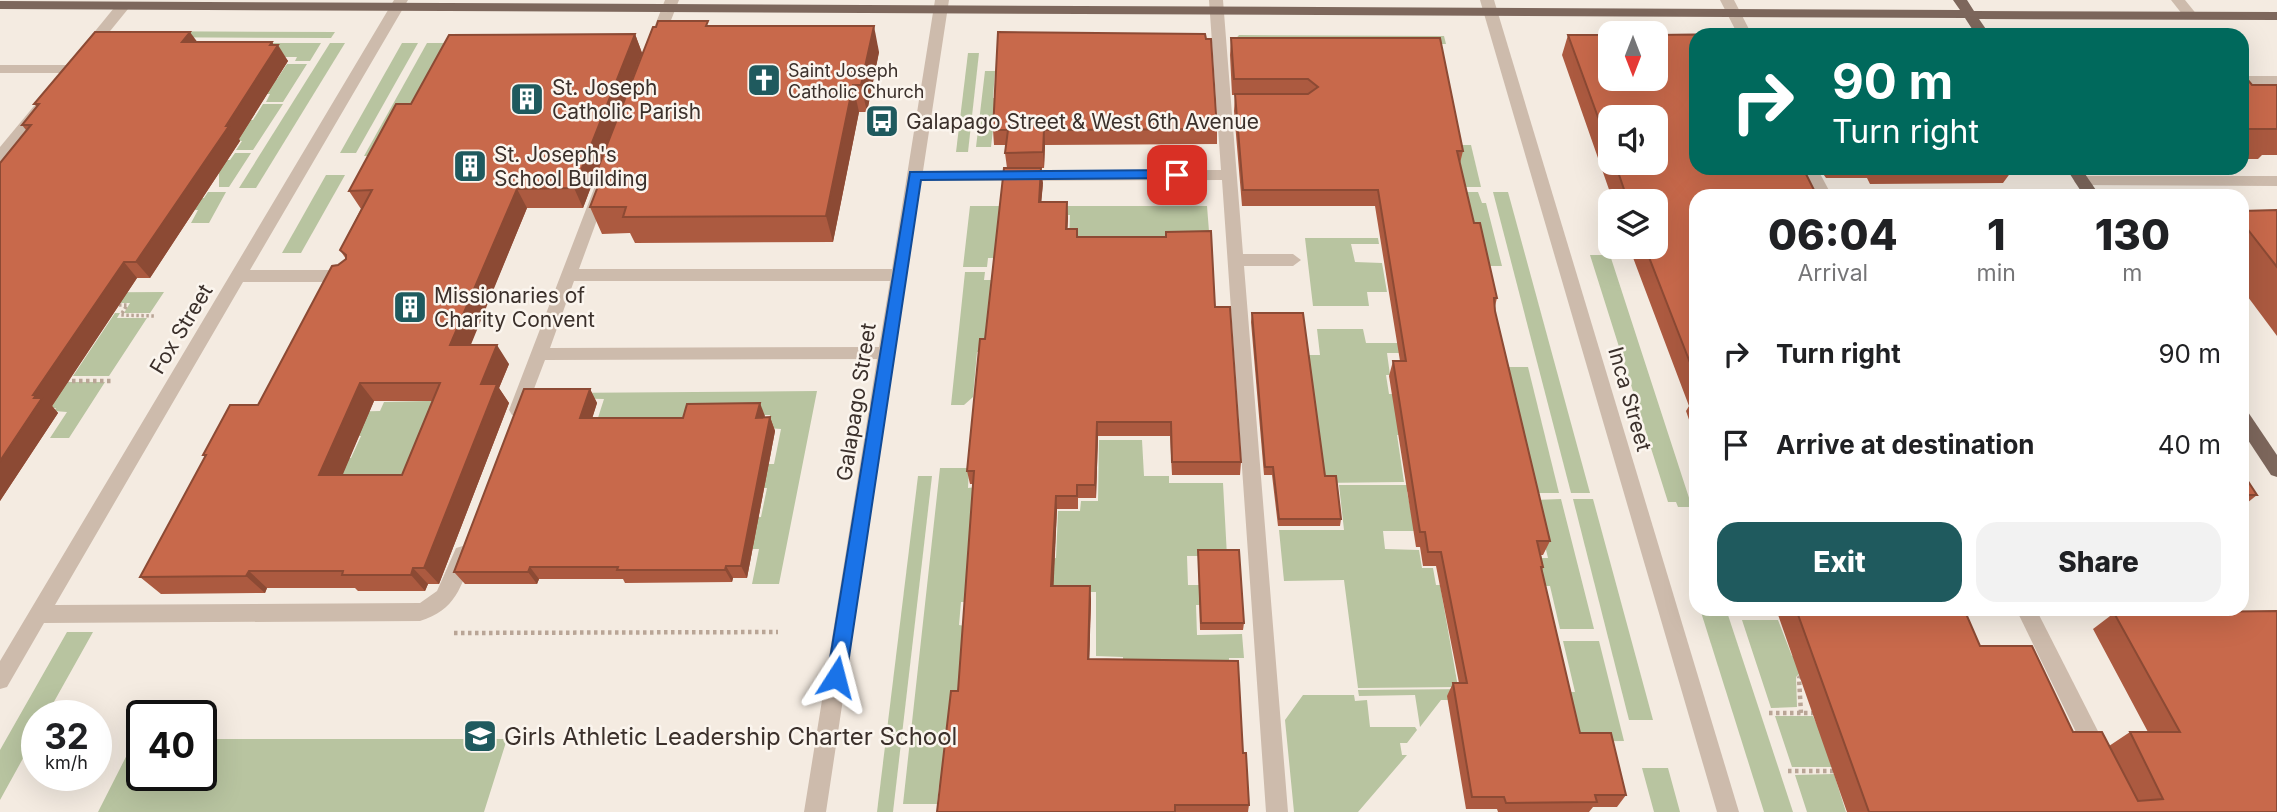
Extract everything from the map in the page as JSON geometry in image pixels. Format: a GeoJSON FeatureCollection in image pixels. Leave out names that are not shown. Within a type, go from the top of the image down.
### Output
{"type":"FeatureCollection","features":[{"type":"Feature","properties":{"kind":"main road"},"geometry":{"type":"LineString","coordinates":[[1960,0],[1978,28]]}},
{"type":"Feature","properties":{"kind":"main road"},"geometry":{"type":"LineString","coordinates":[[0,5],[1489,6],[1734,14],[2277,16]]}},
{"type":"Feature","properties":{"kind":"main road"},"geometry":{"type":"LineString","coordinates":[[2249,428],[2277,470]]}},
{"type":"Feature","properties":{"kind":"street"},"geometry":{"type":"LineString","coordinates":[[1727,0],[1741,28]]}},
{"type":"Feature","properties":{"kind":"street"},"geometry":{"type":"LineString","coordinates":[[2178,0],[2191,16]]}},
{"type":"Feature","properties":{"kind":"street","name":"Fox Street"},"geometry":{"type":"LineString","coordinates":[[0,680],[399,4]]}},
{"type":"Feature","properties":{"kind":"street"},"geometry":{"type":"LineString","coordinates":[[651,55],[670,4]]}},
{"type":"Feature","properties":{"kind":"street","name":"Galapago Street"},"geometry":{"type":"LineString","coordinates":[[815,812],[941,5]]}},
{"type":"Feature","properties":{"kind":"street"},"geometry":{"type":"LineString","coordinates":[[1216,5],[1230,103],[1229,175],[1277,812]]}},
{"type":"Feature","properties":{"kind":"street"},"geometry":{"type":"LineString","coordinates":[[0,157],[123,6]]}},
{"type":"Feature","properties":{"kind":"street","name":"Inca Street"},"geometry":{"type":"LineString","coordinates":[[1489,6],[1728,812]]}},
{"type":"Feature","properties":{"kind":"street"},"geometry":{"type":"LineString","coordinates":[[0,69],[71,69]]}},
{"type":"Feature","properties":{"kind":"street"},"geometry":{"type":"LineString","coordinates":[[2249,80],[2277,80]]}},
{"type":"Feature","properties":{"kind":"street"},"geometry":{"type":"LineString","coordinates":[[509,432],[607,172]]}},
{"type":"Feature","properties":{"kind":"street"},"geometry":{"type":"LineString","coordinates":[[915,176],[1229,175]]}},
{"type":"Feature","properties":{"kind":"street"},"geometry":{"type":"LineString","coordinates":[[2078,175],[2163,181],[2277,181]]}},
{"type":"Feature","properties":{"kind":"street"},"geometry":{"type":"LineString","coordinates":[[2159,175],[2163,181]]}},
{"type":"Feature","properties":{"kind":"street"},"geometry":{"type":"LineString","coordinates":[[1236,260],[1293,260]]}},
{"type":"Feature","properties":{"kind":"street"},"geometry":{"type":"LineString","coordinates":[[568,275],[899,275]]}},
{"type":"Feature","properties":{"kind":"street"},"geometry":{"type":"LineString","coordinates":[[239,276],[350,276]]}},
{"type":"Feature","properties":{"kind":"street"},"geometry":{"type":"LineString","coordinates":[[539,354],[887,353]]}},
{"type":"Feature","properties":{"kind":"street"},"geometry":{"type":"LineString","coordinates":[[39,614],[430,610],[446,596],[470,537]]}},
{"type":"Feature","properties":{"kind":"street"},"geometry":{"type":"LineString","coordinates":[[2029,616],[2104,768]]}},
{"type":"Feature","properties":{"kind":"path"},"geometry":{"type":"LineString","coordinates":[[113,305],[127,305],[121,315],[154,316]]}},
{"type":"Feature","properties":{"kind":"path"},"geometry":{"type":"LineString","coordinates":[[59,381],[113,381]]}},
{"type":"Feature","properties":{"kind":"path"},"geometry":{"type":"LineString","coordinates":[[430,610],[453,633],[778,632]]}},
{"type":"Feature","properties":{"kind":"path"},"geometry":{"type":"LineString","coordinates":[[1801,713],[1799,678],[1811,667]]}},
{"type":"Feature","properties":{"kind":"path"},"geometry":{"type":"LineString","coordinates":[[1769,713],[1814,713]]}},
{"type":"Feature","properties":{"kind":"path"},"geometry":{"type":"LineString","coordinates":[[1788,771],[1845,771]]}},
{"type":"Feature","properties":{"kind":"green space"},"geometry":{"type":"Polygon","coordinates":[[[118,31],[335,32],[331,38],[113,37],[118,31]]]}},
{"type":"Feature","properties":{"kind":"green space"},"geometry":{"type":"Polygon","coordinates":[[[1239,35],[1444,36],[1446,44],[1232,43],[1239,35]]]}},
{"type":"Feature","properties":{"kind":"green space"},"geometry":{"type":"Polygon","coordinates":[[[212,43],[321,43],[310,61],[295,61],[297,57],[210,57],[212,43]]]}},
{"type":"Feature","properties":{"kind":"green space"},"geometry":{"type":"Polygon","coordinates":[[[330,43],[345,43],[256,188],[239,188],[330,43]]]}},
{"type":"Feature","properties":{"kind":"green space"},"geometry":{"type":"Polygon","coordinates":[[[402,43],[418,43],[356,153],[340,153],[402,43]]]}},
{"type":"Feature","properties":{"kind":"green space"},"geometry":{"type":"Polygon","coordinates":[[[427,43],[493,43],[388,156],[364,156],[427,43]]]}},
{"type":"Feature","properties":{"kind":"green space"},"geometry":{"type":"Polygon","coordinates":[[[968,53],[979,53],[968,152],[956,152],[968,53]]]}},
{"type":"Feature","properties":{"kind":"green space"},"geometry":{"type":"Polygon","coordinates":[[[287,64],[307,64],[283,102],[266,102],[270,94],[258,94],[268,79],[277,79],[287,64]]]}},
{"type":"Feature","properties":{"kind":"green space"},"geometry":{"type":"Polygon","coordinates":[[[985,71],[995,71],[993,98],[1160,98],[995,112],[991,147],[976,147],[985,71]]]}},
{"type":"Feature","properties":{"kind":"green space"},"geometry":{"type":"Polygon","coordinates":[[[263,104],[283,104],[253,150],[236,150],[242,141],[231,140],[243,120],[253,120],[263,104]]]}},
{"type":"Feature","properties":{"kind":"green space"},"geometry":{"type":"Polygon","coordinates":[[[1441,145],[1471,145],[1481,187],[1459,187],[1441,145]]]}},
{"type":"Feature","properties":{"kind":"green space"},"geometry":{"type":"Polygon","coordinates":[[[235,153],[251,153],[229,187],[219,187],[219,160],[230,160],[235,153]]]}},
{"type":"Feature","properties":{"kind":"green space"},"geometry":{"type":"Polygon","coordinates":[[[326,175],[345,175],[301,253],[282,253],[326,175]]]}},
{"type":"Feature","properties":{"kind":"green space"},"geometry":{"type":"Polygon","coordinates":[[[208,192],[226,192],[209,223],[191,223],[198,210],[183,210],[192,198],[204,198],[208,192]]]}},
{"type":"Feature","properties":{"kind":"green space"},"geometry":{"type":"Polygon","coordinates":[[[1460,192],[1478,192],[1482,203],[1486,203],[1502,266],[1473,266],[1460,192]]]}},
{"type":"Feature","properties":{"kind":"green space"},"geometry":{"type":"Polygon","coordinates":[[[1493,192],[1508,192],[1590,493],[1571,493],[1493,192]]]}},
{"type":"Feature","properties":{"kind":"green space"},"geometry":{"type":"Polygon","coordinates":[[[970,206],[1041,206],[998,258],[988,258],[987,267],[963,267],[970,206]]]}},
{"type":"Feature","properties":{"kind":"green space"},"geometry":{"type":"Polygon","coordinates":[[[1043,206],[1207,206],[1210,244],[1069,242],[1070,215],[1043,215],[1043,206]]]}},
{"type":"Feature","properties":{"kind":"green space"},"geometry":{"type":"Polygon","coordinates":[[[1305,238],[1378,238],[1379,244],[1351,244],[1355,262],[1382,263],[1387,292],[1367,292],[1369,306],[1313,306],[1305,238]]]}},
{"type":"Feature","properties":{"kind":"green space"},"geometry":{"type":"Polygon","coordinates":[[[1590,255],[1598,255],[1598,259],[1611,259],[1689,498],[1689,507],[1678,507],[1676,502],[1668,502],[1590,255]]]}},
{"type":"Feature","properties":{"kind":"green space"},"geometry":{"type":"Polygon","coordinates":[[[965,272],[985,272],[984,280],[991,280],[985,352],[977,352],[973,397],[964,405],[951,405],[965,272]]]}},
{"type":"Feature","properties":{"kind":"green space"},"geometry":{"type":"Polygon","coordinates":[[[164,292],[150,313],[124,313],[130,303],[61,303],[0,293],[164,292]]]}},
{"type":"Feature","properties":{"kind":"green space"},"geometry":{"type":"Polygon","coordinates":[[[115,313],[120,313],[117,318],[147,318],[109,376],[73,376],[115,313]]]}},
{"type":"Feature","properties":{"kind":"green space"},"geometry":{"type":"Polygon","coordinates":[[[1317,329],[1363,329],[1366,343],[1481,343],[1483,353],[1387,353],[1389,394],[1418,394],[1425,434],[1397,435],[1404,482],[1319,483],[1307,355],[1320,355],[1317,329]]]}},
{"type":"Feature","properties":{"kind":"green space"},"geometry":{"type":"Polygon","coordinates":[[[1500,367],[1528,367],[1559,493],[1533,493],[1500,367]]]}},
{"type":"Feature","properties":{"kind":"green space"},"geometry":{"type":"Polygon","coordinates":[[[46,382],[105,382],[69,438],[50,438],[67,412],[54,411],[56,408],[0,408],[46,382]]]}},
{"type":"Feature","properties":{"kind":"green space"},"geometry":{"type":"Polygon","coordinates":[[[451,387],[420,474],[332,475],[340,459],[351,458],[361,436],[351,436],[296,413],[380,411],[384,402],[427,401],[451,387]]]}},
{"type":"Feature","properties":{"kind":"green space"},"geometry":{"type":"Polygon","coordinates":[[[817,391],[779,584],[752,584],[759,549],[742,549],[748,518],[761,517],[767,488],[756,488],[761,464],[774,464],[781,429],[767,428],[770,415],[692,416],[588,449],[604,399],[555,398],[557,393],[817,391]]]}},
{"type":"Feature","properties":{"kind":"green space"},"geometry":{"type":"Polygon","coordinates":[[[1099,440],[1142,440],[1144,476],[1169,476],[1169,483],[1223,483],[1227,556],[1187,556],[1188,585],[1203,585],[1204,605],[1196,605],[1197,635],[1242,634],[1244,658],[1229,658],[1229,670],[1122,732],[1123,657],[1096,656],[1096,592],[978,592],[1046,559],[1056,558],[1058,511],[1080,511],[1081,501],[1098,501],[1099,440]]]}},
{"type":"Feature","properties":{"kind":"green space"},"geometry":{"type":"Polygon","coordinates":[[[940,468],[969,468],[968,488],[976,487],[974,602],[961,602],[959,625],[965,626],[964,700],[950,700],[947,727],[963,728],[954,785],[939,786],[937,804],[903,804],[940,468]]]}},
{"type":"Feature","properties":{"kind":"green space"},"geometry":{"type":"Polygon","coordinates":[[[918,476],[932,476],[893,812],[877,812],[918,476]]]}},
{"type":"Feature","properties":{"kind":"green space"},"geometry":{"type":"Polygon","coordinates":[[[1339,485],[1419,485],[1407,492],[1415,531],[1383,531],[1385,549],[1419,550],[1422,568],[1433,568],[1436,585],[1440,585],[1458,687],[1358,688],[1344,580],[1284,581],[1279,530],[1344,530],[1339,485]]]}},
{"type":"Feature","properties":{"kind":"green space"},"geometry":{"type":"Polygon","coordinates":[[[1561,499],[1594,629],[1560,629],[1550,586],[1541,586],[1535,558],[1548,558],[1534,500],[1561,499]]]}},
{"type":"Feature","properties":{"kind":"green space"},"geometry":{"type":"Polygon","coordinates":[[[1573,499],[1593,499],[1653,720],[1629,720],[1573,499]]]}},
{"type":"Feature","properties":{"kind":"green space"},"geometry":{"type":"Polygon","coordinates":[[[1702,616],[1728,616],[1793,812],[1764,812],[1702,616]]]}},
{"type":"Feature","properties":{"kind":"green space"},"geometry":{"type":"Polygon","coordinates":[[[1742,620],[1778,620],[1792,656],[1833,656],[1808,665],[1796,677],[1797,707],[1771,708],[1742,620]]]}},
{"type":"Feature","properties":{"kind":"green space"},"geometry":{"type":"Polygon","coordinates":[[[67,632],[93,632],[55,700],[28,700],[67,632]]]}},
{"type":"Feature","properties":{"kind":"green space"},"geometry":{"type":"Polygon","coordinates":[[[1563,641],[1599,641],[1624,741],[1555,742],[1527,692],[1575,692],[1563,641]]]}},
{"type":"Feature","properties":{"kind":"green space"},"geometry":{"type":"Polygon","coordinates":[[[1471,689],[1473,700],[1441,700],[1420,727],[1415,695],[1359,696],[1358,690],[1471,689]]]}},
{"type":"Feature","properties":{"kind":"green space"},"geometry":{"type":"Polygon","coordinates":[[[1303,695],[1354,695],[1355,701],[1367,700],[1370,727],[1415,727],[1417,730],[1407,743],[1400,743],[1402,755],[1407,755],[1358,812],[1294,812],[1285,720],[1303,695]]]}},
{"type":"Feature","properties":{"kind":"green space"},"geometry":{"type":"Polygon","coordinates":[[[21,713],[21,762],[0,800],[0,750],[21,713]]]}},
{"type":"Feature","properties":{"kind":"green space"},"geometry":{"type":"Polygon","coordinates":[[[1775,716],[1813,716],[1817,725],[1831,724],[1838,767],[1792,767],[1775,716]]]}},
{"type":"Feature","properties":{"kind":"green space"},"geometry":{"type":"Polygon","coordinates":[[[217,739],[507,739],[484,812],[98,812],[109,791],[112,791],[112,784],[126,757],[126,791],[217,791],[217,739]]]}},
{"type":"Feature","properties":{"kind":"green space"},"geometry":{"type":"Polygon","coordinates":[[[1642,768],[1668,768],[1680,812],[1654,812],[1642,768]]]}},
{"type":"Feature","properties":{"kind":"green space"},"geometry":{"type":"Polygon","coordinates":[[[1834,774],[1846,812],[1807,812],[1795,775],[1834,774]]]}},
{"type":"Feature","properties":{"kind":"building"},"geometry":{"type":"Polygon","coordinates":[[[658,21],[708,21],[706,26],[874,26],[861,85],[853,85],[826,216],[623,217],[626,207],[590,207],[600,181],[593,181],[653,27],[656,27],[658,21]]]}},
{"type":"Feature","properties":{"kind":"building"},"geometry":{"type":"Polygon","coordinates":[[[95,32],[190,32],[182,42],[272,42],[270,45],[278,45],[226,126],[229,126],[136,262],[124,262],[33,395],[36,395],[34,398],[42,398],[0,461],[0,163],[31,125],[22,125],[39,104],[34,104],[95,32]]]}},
{"type":"Feature","properties":{"kind":"building"},"geometry":{"type":"Polygon","coordinates":[[[998,32],[1205,34],[1206,39],[1211,39],[1217,129],[1044,130],[1043,152],[1005,153],[1008,130],[993,130],[998,32]]]}},
{"type":"Feature","properties":{"kind":"building"},"geometry":{"type":"Polygon","coordinates":[[[635,34],[574,188],[517,189],[450,345],[497,345],[481,384],[497,384],[424,568],[413,568],[411,575],[342,575],[343,571],[249,571],[246,576],[140,577],[230,405],[258,405],[332,266],[346,259],[346,255],[340,250],[372,190],[349,191],[396,104],[411,104],[449,35],[635,34]],[[360,383],[319,475],[402,475],[440,383],[360,383]]]}},
{"type":"Feature","properties":{"kind":"building"},"geometry":{"type":"Polygon","coordinates":[[[1568,35],[1598,35],[1598,91],[1668,91],[1668,35],[1689,35],[1689,175],[1806,175],[1814,189],[1689,189],[1689,360],[1650,259],[1668,259],[1668,189],[1624,189],[1619,175],[1668,175],[1668,105],[1598,105],[1598,117],[1568,35]]]}},
{"type":"Feature","properties":{"kind":"building"},"geometry":{"type":"Polygon","coordinates":[[[1231,38],[1440,38],[1463,151],[1457,151],[1474,223],[1480,223],[1497,298],[1494,298],[1495,311],[1550,541],[1537,541],[1580,733],[1611,733],[1626,795],[1595,795],[1597,802],[1506,803],[1504,797],[1472,797],[1453,683],[1467,683],[1441,552],[1428,552],[1425,532],[1420,532],[1393,361],[1406,361],[1378,190],[1243,190],[1235,94],[1308,94],[1318,87],[1308,79],[1234,79],[1231,38]]]}},
{"type":"Feature","properties":{"kind":"building"},"geometry":{"type":"Polygon","coordinates":[[[2249,81],[2252,85],[2277,85],[2277,129],[2249,129],[2249,81]]]}},
{"type":"Feature","properties":{"kind":"building"},"geometry":{"type":"Polygon","coordinates":[[[1004,168],[1041,168],[1039,202],[1067,202],[1066,229],[1077,229],[1077,237],[1166,237],[1166,232],[1211,231],[1215,307],[1230,307],[1241,462],[1172,462],[1171,422],[1097,422],[1095,485],[1077,485],[1077,496],[1056,496],[1051,586],[1090,586],[1088,659],[1238,661],[1249,805],[1175,805],[1175,812],[937,812],[951,691],[958,691],[974,471],[967,471],[980,339],[985,339],[1004,168]]]}},
{"type":"Feature","properties":{"kind":"building"},"geometry":{"type":"Polygon","coordinates":[[[2277,210],[2277,267],[2249,231],[2249,211],[2277,210]]]}},
{"type":"Feature","properties":{"kind":"building"},"geometry":{"type":"Polygon","coordinates":[[[1252,313],[1303,313],[1325,476],[1336,476],[1341,519],[1279,519],[1273,467],[1265,467],[1252,313]]]}},
{"type":"Feature","properties":{"kind":"building"},"geometry":{"type":"Polygon","coordinates":[[[524,389],[590,389],[580,418],[683,418],[687,404],[760,403],[756,418],[770,417],[741,566],[726,566],[725,570],[530,567],[528,572],[454,572],[524,389]]]}},
{"type":"Feature","properties":{"kind":"building"},"geometry":{"type":"Polygon","coordinates":[[[2249,483],[2257,495],[2249,495],[2249,483]]]}},
{"type":"Feature","properties":{"kind":"building"},"geometry":{"type":"Polygon","coordinates":[[[1198,550],[1239,550],[1244,623],[1201,623],[1198,550]]]}},
{"type":"Feature","properties":{"kind":"building"},"geometry":{"type":"Polygon","coordinates":[[[2249,611],[2277,611],[2277,812],[1869,812],[1799,616],[1967,616],[1980,646],[2032,646],[2073,732],[2102,732],[2138,801],[2163,799],[2130,732],[2180,732],[2116,616],[2249,616],[2249,611]]]}},
{"type":"Feature","properties":{"kind":"place","name":"Saint Joseph Catholic Church"},"geometry":{"type":"Point","coordinates":[764,80]}},
{"type":"Feature","properties":{"kind":"place","name":"St. Joseph Catholic Parish"},"geometry":{"type":"Point","coordinates":[527,99]}},
{"type":"Feature","properties":{"kind":"place","name":"Galapago Street & West 6th Avenue"},"geometry":{"type":"Point","coordinates":[882,121]}},
{"type":"Feature","properties":{"kind":"place","name":"St. Joseph's School Building"},"geometry":{"type":"Point","coordinates":[470,166]}},
{"type":"Feature","properties":{"kind":"place","name":"Missionaries of Charity Convent"},"geometry":{"type":"Point","coordinates":[410,307]}},
{"type":"Feature","properties":{"kind":"place","name":"Girls Athletic Leadership Charter School"},"geometry":{"type":"Point","coordinates":[480,736]}},
{"type":"Feature","properties":{"kind":"route"},"geometry":{"type":"LineString","coordinates":[[836,677],[915,176],[1177,175]]}}]}
